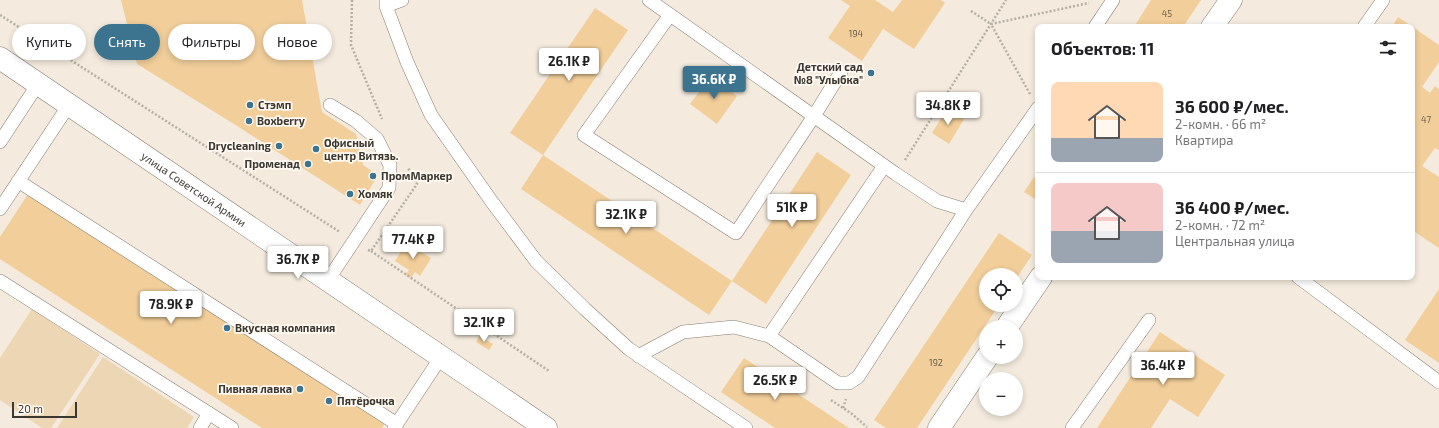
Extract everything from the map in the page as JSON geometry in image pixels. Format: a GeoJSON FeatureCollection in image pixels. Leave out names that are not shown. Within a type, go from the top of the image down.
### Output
{"type":"FeatureCollection","features":[{"type":"Feature","properties":{"kind":"main road"},"geometry":{"type":"LineString","coordinates":[[1214,24],[1231,0]]}},
{"type":"Feature","properties":{"kind":"main road","name":"улица Советской Армии"},"geometry":{"type":"LineString","coordinates":[[0,58],[546,428]]}},
{"type":"Feature","properties":{"kind":"main road"},"geometry":{"type":"LineString","coordinates":[[1012,320],[1039,280]]}},
{"type":"Feature","properties":{"kind":"main road"},"geometry":{"type":"LineString","coordinates":[[939,428],[982,364]]}},
{"type":"Feature","properties":{"kind":"lane"},"geometry":{"type":"LineString","coordinates":[[402,0],[386,3],[407,62],[431,114],[492,202],[536,261],[585,310],[638,356],[746,428]]}},
{"type":"Feature","properties":{"kind":"lane"},"geometry":{"type":"LineString","coordinates":[[649,0],[896,174],[937,201],[966,210]]}},
{"type":"Feature","properties":{"kind":"lane"},"geometry":{"type":"LineString","coordinates":[[1096,24],[1113,0]]}},
{"type":"Feature","properties":{"kind":"lane"},"geometry":{"type":"LineString","coordinates":[[1366,24],[1383,0]]}},
{"type":"Feature","properties":{"kind":"lane"},"geometry":{"type":"LineString","coordinates":[[670,15],[584,135],[736,232],[814,116],[841,72]]}},
{"type":"Feature","properties":{"kind":"lane"},"geometry":{"type":"LineString","coordinates":[[0,142],[38,84]]}},
{"type":"Feature","properties":{"kind":"lane"},"geometry":{"type":"LineString","coordinates":[[0,209],[69,105]]}},
{"type":"Feature","properties":{"kind":"lane"},"geometry":{"type":"LineString","coordinates":[[328,280],[389,188],[390,165],[377,139],[356,121],[330,105]]}},
{"type":"Feature","properties":{"kind":"lane"},"geometry":{"type":"LineString","coordinates":[[638,356],[683,332],[734,327],[769,336],[838,383],[850,383],[858,377],[966,210],[1035,112]]}},
{"type":"Feature","properties":{"kind":"lane"},"geometry":{"type":"LineString","coordinates":[[769,336],[884,166]]}},
{"type":"Feature","properties":{"kind":"lane"},"geometry":{"type":"LineString","coordinates":[[18,181],[396,426],[441,357]]}},
{"type":"Feature","properties":{"kind":"lane"},"geometry":{"type":"LineString","coordinates":[[1302,280],[1439,382]]}},
{"type":"Feature","properties":{"kind":"lane"},"geometry":{"type":"LineString","coordinates":[[0,281],[232,428]]}},
{"type":"Feature","properties":{"kind":"lane"},"geometry":{"type":"LineString","coordinates":[[1072,428],[1149,320]]}},
{"type":"Feature","properties":{"kind":"lane"},"geometry":{"type":"LineString","coordinates":[[200,428],[209,414]]}},
{"type":"Feature","properties":{"kind":"path"},"geometry":{"type":"LineString","coordinates":[[352,0],[351,45],[385,124]]}},
{"type":"Feature","properties":{"kind":"path"},"geometry":{"type":"LineString","coordinates":[[896,174],[1006,0]]}},
{"type":"Feature","properties":{"kind":"path"},"geometry":{"type":"LineString","coordinates":[[991,24],[1094,2]]}},
{"type":"Feature","properties":{"kind":"path"},"geometry":{"type":"LineString","coordinates":[[971,11],[991,24],[1031,94]]}},
{"type":"Feature","properties":{"kind":"path"},"geometry":{"type":"LineString","coordinates":[[0,15],[371,251],[549,371]]}},
{"type":"Feature","properties":{"kind":"path"},"geometry":{"type":"LineString","coordinates":[[371,251],[417,184],[406,164]]}},
{"type":"Feature","properties":{"kind":"shaded area"},"geometry":{"type":"Polygon","coordinates":[[[32,309],[100,354],[51,428],[42,428],[0,400],[0,358],[32,309]]]}},
{"type":"Feature","properties":{"kind":"shaded area"},"geometry":{"type":"Polygon","coordinates":[[[103,357],[194,417],[187,428],[57,428],[103,357]]]}},
{"type":"Feature","properties":{"kind":"building"},"geometry":{"type":"Polygon","coordinates":[[[121,0],[302,0],[306,24],[263,24],[263,60],[313,60],[322,112],[356,134],[363,165],[378,175],[360,205],[137,64],[136,60],[160,60],[160,24],[127,24],[121,0]]]}},
{"type":"Feature","properties":{"kind":"building"},"geometry":{"type":"Polygon","coordinates":[[[841,0],[875,0],[893,12],[902,0],[941,0],[945,3],[914,49],[883,29],[862,61],[828,38],[850,6],[841,0]]]}},
{"type":"Feature","properties":{"kind":"building"},"geometry":{"type":"Polygon","coordinates":[[[1151,0],[1201,0],[1185,24],[1136,24],[1151,0]]]}},
{"type":"Feature","properties":{"kind":"building"},"geometry":{"type":"Polygon","coordinates":[[[595,8],[628,30],[543,155],[510,133],[595,8]]]}},
{"type":"Feature","properties":{"kind":"building"},"geometry":{"type":"Polygon","coordinates":[[[1398,17],[1408,24],[1394,24],[1398,17]]]}},
{"type":"Feature","properties":{"kind":"building"},"geometry":{"type":"Polygon","coordinates":[[[1415,29],[1439,45],[1439,62],[1422,87],[1430,93],[1435,86],[1439,89],[1439,150],[1435,148],[1422,166],[1439,177],[1439,248],[1415,232],[1415,29]]]}},
{"type":"Feature","properties":{"kind":"building"},"geometry":{"type":"Polygon","coordinates":[[[711,76],[737,96],[717,124],[690,104],[711,76]]]}},
{"type":"Feature","properties":{"kind":"building"},"geometry":{"type":"Polygon","coordinates":[[[947,109],[964,119],[949,144],[932,133],[947,109]]]}},
{"type":"Feature","properties":{"kind":"building"},"geometry":{"type":"Polygon","coordinates":[[[817,152],[851,175],[766,304],[732,281],[817,152]]]}},
{"type":"Feature","properties":{"kind":"building"},"geometry":{"type":"Polygon","coordinates":[[[543,155],[732,281],[709,315],[521,189],[543,155]]]}},
{"type":"Feature","properties":{"kind":"building"},"geometry":{"type":"Polygon","coordinates":[[[1034,177],[1035,199],[1024,192],[1034,177]]]}},
{"type":"Feature","properties":{"kind":"building"},"geometry":{"type":"Polygon","coordinates":[[[28,194],[385,423],[382,428],[262,428],[0,259],[0,237],[28,194]]]}},
{"type":"Feature","properties":{"kind":"building"},"geometry":{"type":"Polygon","coordinates":[[[999,233],[1032,255],[1023,268],[979,268],[979,312],[994,312],[989,320],[979,320],[979,335],[917,428],[886,428],[874,420],[999,233]]]}},
{"type":"Feature","properties":{"kind":"building"},"geometry":{"type":"Polygon","coordinates":[[[406,243],[431,258],[420,276],[415,272],[411,278],[405,275],[409,270],[395,261],[406,243]]]}},
{"type":"Feature","properties":{"kind":"building"},"geometry":{"type":"Polygon","coordinates":[[[1439,289],[1439,363],[1405,340],[1439,289]]]}},
{"type":"Feature","properties":{"kind":"building"},"geometry":{"type":"Polygon","coordinates":[[[1160,332],[1225,375],[1198,417],[1170,399],[1151,428],[1097,428],[1160,332]]]}},
{"type":"Feature","properties":{"kind":"building"},"geometry":{"type":"Polygon","coordinates":[[[479,336],[493,344],[489,350],[476,342],[479,336]]]}},
{"type":"Feature","properties":{"kind":"building"},"geometry":{"type":"Polygon","coordinates":[[[744,358],[849,428],[775,428],[721,392],[744,358]]]}},
{"type":"Feature","properties":{"kind":"place","name":"Детский сад №8 \"Улыбка\""},"geometry":{"type":"Point","coordinates":[871,73]}},
{"type":"Feature","properties":{"kind":"place","name":"Стэмп"},"geometry":{"type":"Point","coordinates":[250,105]}},
{"type":"Feature","properties":{"kind":"place","name":"Boxberry"},"geometry":{"type":"Point","coordinates":[249,121]}},
{"type":"Feature","properties":{"kind":"place","name":"Drycleaning"},"geometry":{"type":"Point","coordinates":[279,146]}},
{"type":"Feature","properties":{"kind":"place","name":"Офисный центр Витязь."},"geometry":{"type":"Point","coordinates":[316,149]}},
{"type":"Feature","properties":{"kind":"place","name":"Променад"},"geometry":{"type":"Point","coordinates":[308,164]}},
{"type":"Feature","properties":{"kind":"place","name":"ПромМаркер"},"geometry":{"type":"Point","coordinates":[373,176]}},
{"type":"Feature","properties":{"kind":"place","name":"Хомяк"},"geometry":{"type":"Point","coordinates":[350,194]}},
{"type":"Feature","properties":{"kind":"place","name":"Вкусная компания"},"geometry":{"type":"Point","coordinates":[227,328]}},
{"type":"Feature","properties":{"kind":"place","name":"Пивная лавка"},"geometry":{"type":"Point","coordinates":[300,389]}},
{"type":"Feature","properties":{"kind":"place","name":"Пятёрочка"},"geometry":{"type":"Point","coordinates":[329,401]}}]}
